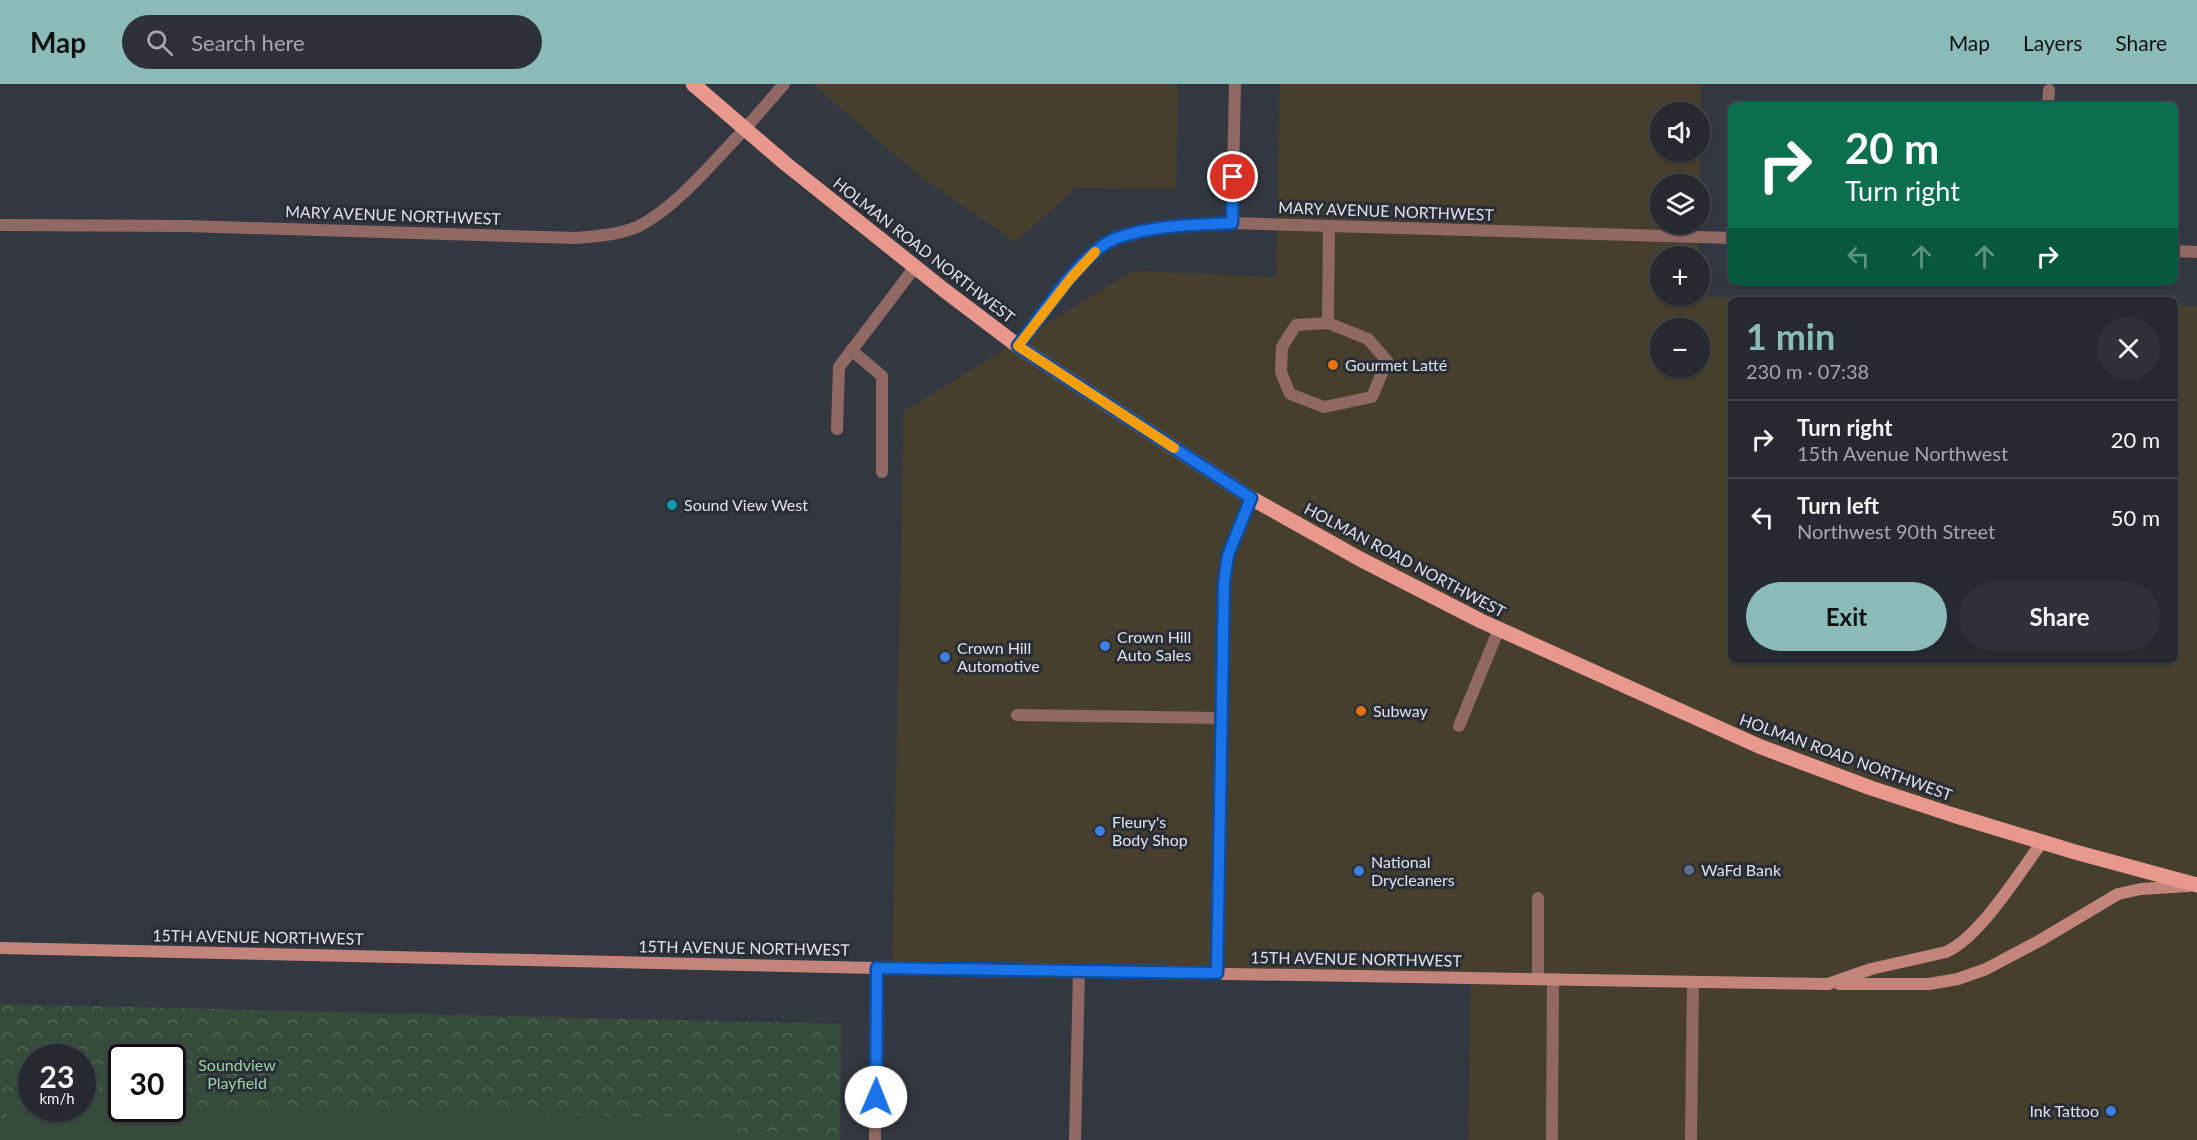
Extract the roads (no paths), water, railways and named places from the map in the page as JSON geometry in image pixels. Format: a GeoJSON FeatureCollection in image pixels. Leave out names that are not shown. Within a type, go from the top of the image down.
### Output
{"type":"FeatureCollection","features":[{"type":"Feature","properties":{"kind":"main road","name":"HOLMAN ROAD NORTHWEST"},"geometry":{"type":"LineString","coordinates":[[693,84],[915,267],[1018,346],[1251,498],[1360,560],[1499,629],[1761,747],[1871,788],[2075,852],[2197,885]]}},
{"type":"Feature","properties":{"kind":"main road","name":"15TH AVENUE NORTHWEST"},"geometry":{"type":"LineString","coordinates":[[0,948],[877,968],[1828,984],[1871,969],[1946,952],[1956,947],[1980,925],[2043,841]]}},
{"type":"Feature","properties":{"kind":"main road"},"geometry":{"type":"LineString","coordinates":[[1828,984],[1929,984],[1958,979],[1986,969],[2039,941],[2118,894],[2141,889],[2197,885]]}},
{"type":"Feature","properties":{"kind":"street","name":"MARY AVENUE NORTHWEST"},"geometry":{"type":"LineString","coordinates":[[0,225],[208,226],[576,238],[604,236],[640,225],[686,190],[745,129],[784,84]]}},
{"type":"Feature","properties":{"kind":"street"},"geometry":{"type":"LineString","coordinates":[[1232,223],[1235,84]]}},
{"type":"Feature","properties":{"kind":"street"},"geometry":{"type":"LineString","coordinates":[[2048,102],[2049,90]]}},
{"type":"Feature","properties":{"kind":"street","name":"MARY AVENUE NORTHWEST"},"geometry":{"type":"LineString","coordinates":[[1018,346],[1089,256],[1117,238],[1179,226],[1232,223],[1728,238]]}},
{"type":"Feature","properties":{"kind":"street"},"geometry":{"type":"LineString","coordinates":[[1328,323],[1329,226]]}},
{"type":"Feature","properties":{"kind":"street"},"geometry":{"type":"LineString","coordinates":[[2178,251],[2197,252]]}},
{"type":"Feature","properties":{"kind":"street"},"geometry":{"type":"LineString","coordinates":[[837,429],[839,367],[915,267]]}},
{"type":"Feature","properties":{"kind":"street"},"geometry":{"type":"LineString","coordinates":[[1328,323],[1368,339],[1387,361],[1372,398],[1324,407],[1290,394],[1281,372],[1282,347],[1296,325],[1328,323]]}},
{"type":"Feature","properties":{"kind":"street"},"geometry":{"type":"LineString","coordinates":[[852,350],[882,376],[882,472]]}},
{"type":"Feature","properties":{"kind":"street"},"geometry":{"type":"LineString","coordinates":[[1217,973],[1224,583],[1228,555],[1251,498]]}},
{"type":"Feature","properties":{"kind":"street"},"geometry":{"type":"LineString","coordinates":[[1459,726],[1499,629]]}},
{"type":"Feature","properties":{"kind":"street"},"geometry":{"type":"LineString","coordinates":[[1017,715],[1221,718]]}},
{"type":"Feature","properties":{"kind":"street"},"geometry":{"type":"LineString","coordinates":[[1538,898],[1538,978]]}},
{"type":"Feature","properties":{"kind":"street"},"geometry":{"type":"LineString","coordinates":[[875,1140],[877,968]]}},
{"type":"Feature","properties":{"kind":"street"},"geometry":{"type":"LineString","coordinates":[[1075,1140],[1078,971]]}},
{"type":"Feature","properties":{"kind":"street"},"geometry":{"type":"LineString","coordinates":[[1552,1140],[1554,979]]}},
{"type":"Feature","properties":{"kind":"street"},"geometry":{"type":"LineString","coordinates":[[1691,1140],[1693,982]]}},
{"type":"Feature","properties":{"kind":"place","name":"Gourmet Latté"},"geometry":{"type":"Point","coordinates":[1333,365]}},
{"type":"Feature","properties":{"kind":"place","name":"Sound View West"},"geometry":{"type":"Point","coordinates":[672,505]}},
{"type":"Feature","properties":{"kind":"place","name":"Crown Hill Auto Sales"},"geometry":{"type":"Point","coordinates":[1105,646]}},
{"type":"Feature","properties":{"kind":"place","name":"Crown Hill Automotive"},"geometry":{"type":"Point","coordinates":[945,657]}},
{"type":"Feature","properties":{"kind":"place","name":"Subway"},"geometry":{"type":"Point","coordinates":[1361,711]}},
{"type":"Feature","properties":{"kind":"place","name":"Fleury's Body Shop"},"geometry":{"type":"Point","coordinates":[1100,831]}},
{"type":"Feature","properties":{"kind":"place","name":"WaFd Bank"},"geometry":{"type":"Point","coordinates":[1689,870]}},
{"type":"Feature","properties":{"kind":"place","name":"National Drycleaners"},"geometry":{"type":"Point","coordinates":[1359,871]}},
{"type":"Feature","properties":{"kind":"place","name":"Ink Tattoo"},"geometry":{"type":"Point","coordinates":[2111,1111]}},
{"type":"Feature","properties":{"kind":"park label","name":"Soundview Playfield"},"geometry":{"type":"Point","coordinates":[237,1074]}}]}
